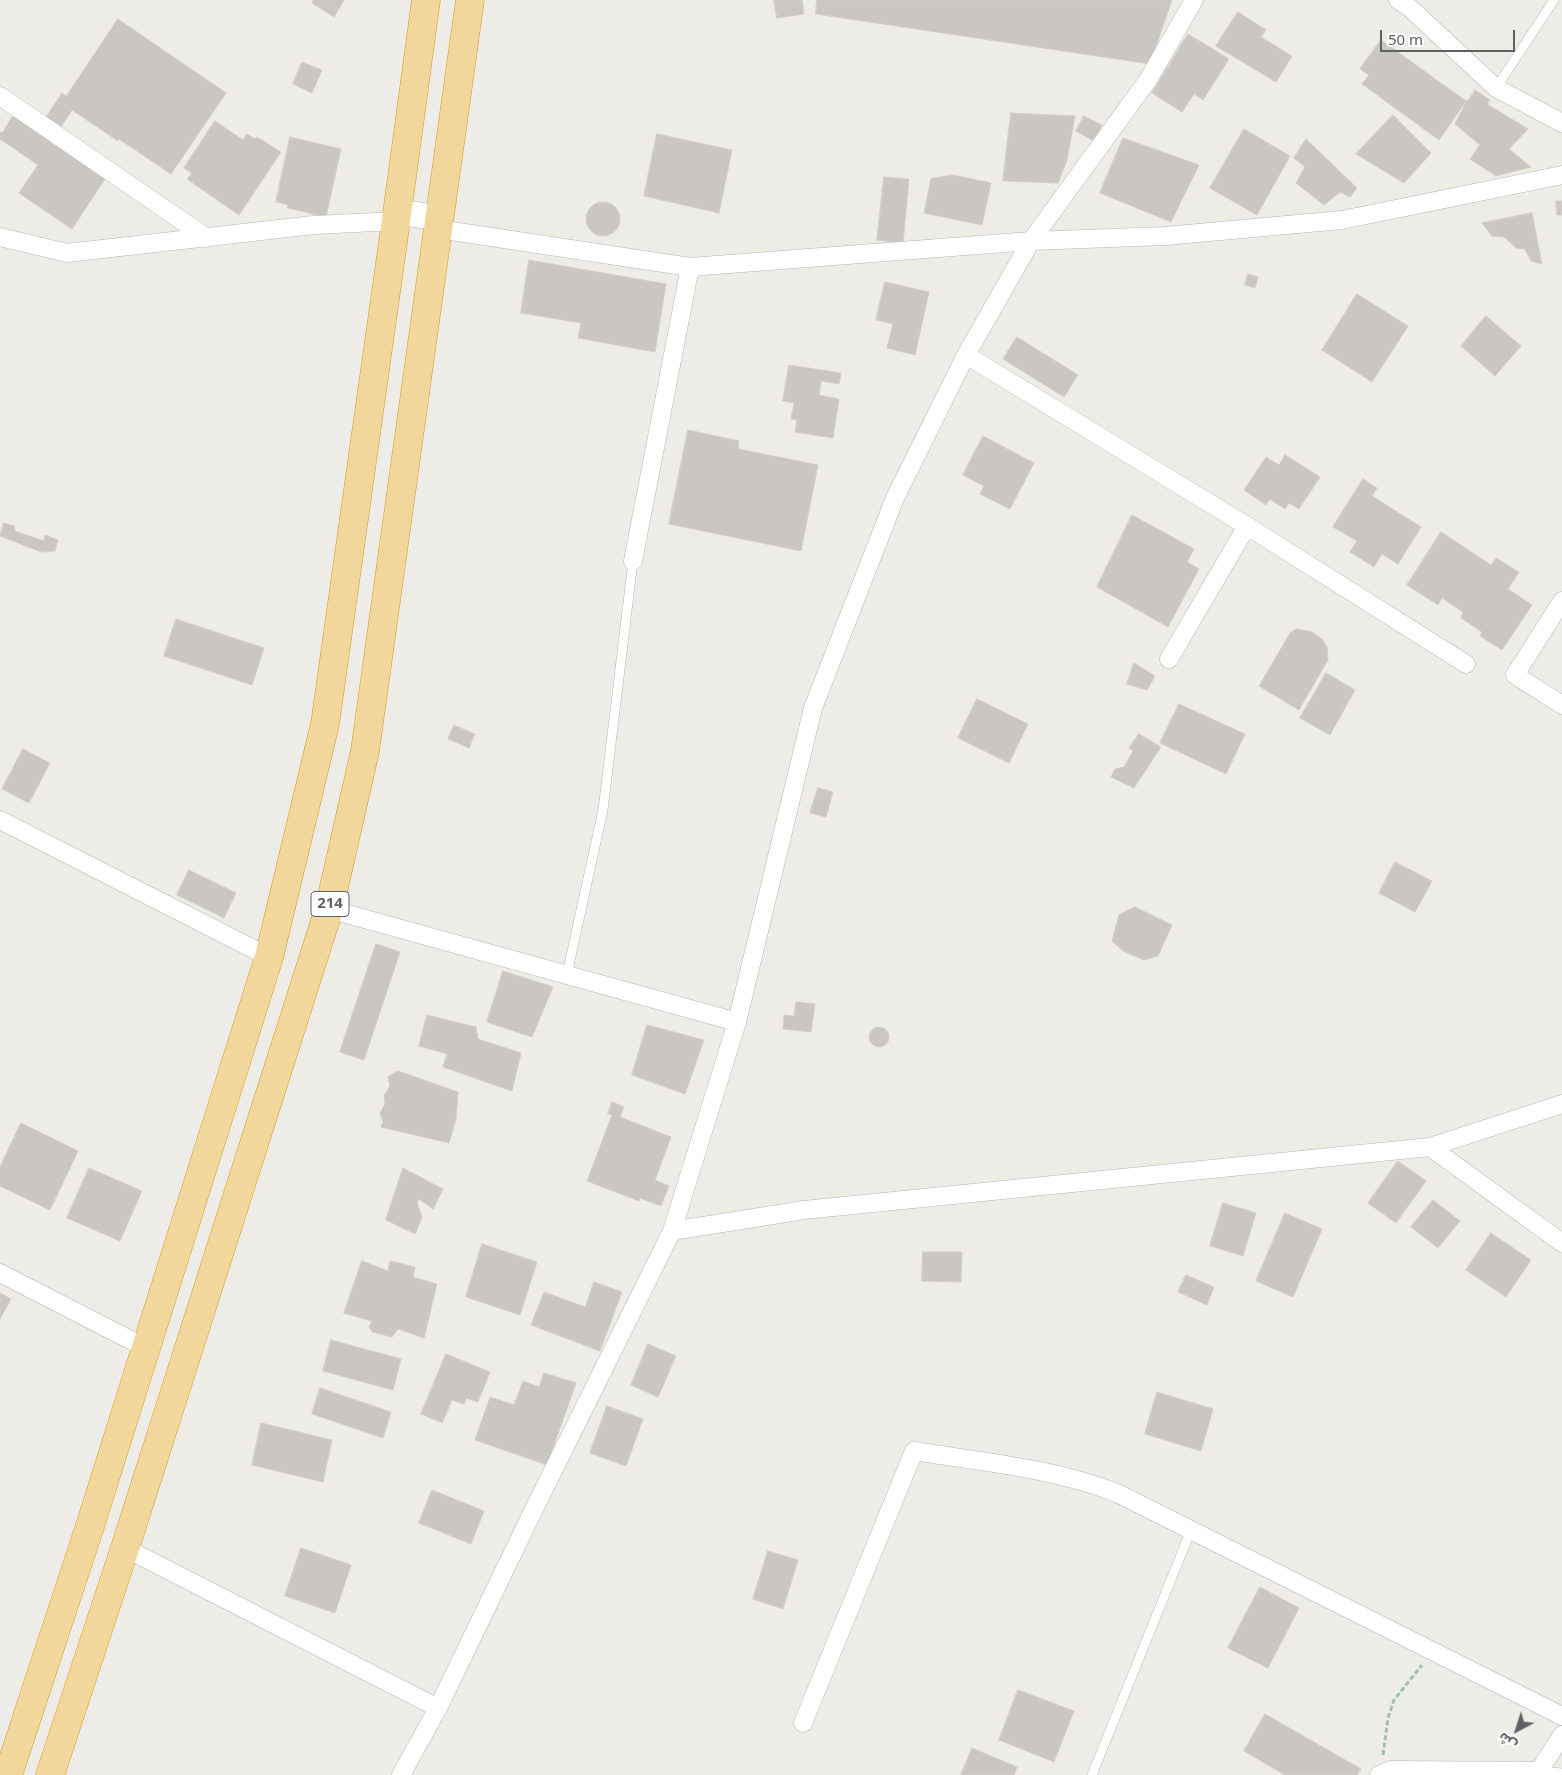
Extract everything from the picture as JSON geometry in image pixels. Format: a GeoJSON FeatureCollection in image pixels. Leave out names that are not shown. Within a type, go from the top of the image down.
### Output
{"type":"FeatureCollection","features":[{"type":"Feature","properties":{"kind":"highway"},"geometry":{"type":"LineString","coordinates":[[8,1775],[146,1348],[269,957],[325,724],[426,0]]}},
{"type":"Feature","properties":{"kind":"highway","name":"214"},"geometry":{"type":"LineString","coordinates":[[50,1775],[125,1548],[329,909],[365,751],[470,0]]}},
{"type":"Feature","properties":{"kind":"street"},"geometry":{"type":"LineString","coordinates":[[401,1775],[438,1708],[672,1230],[737,1022],[813,708],[895,498],[966,355],[1031,241],[1148,80],[1194,0]]}},
{"type":"Feature","properties":{"kind":"street"},"geometry":{"type":"LineString","coordinates":[[1398,0],[1409,7],[1496,88],[1562,123]]}},
{"type":"Feature","properties":{"kind":"street"},"geometry":{"type":"LineString","coordinates":[[0,96],[207,238]]}},
{"type":"Feature","properties":{"kind":"street"},"geometry":{"type":"LineString","coordinates":[[0,237],[68,253],[397,216],[690,267],[1031,241],[1165,236],[1342,220],[1562,175]]}},
{"type":"Feature","properties":{"kind":"street"},"geometry":{"type":"LineString","coordinates":[[633,561],[690,267]]}},
{"type":"Feature","properties":{"kind":"street"},"geometry":{"type":"LineString","coordinates":[[966,355],[1247,526],[1466,664]]}},
{"type":"Feature","properties":{"kind":"street"},"geometry":{"type":"LineString","coordinates":[[1169,659],[1247,526]]}},
{"type":"Feature","properties":{"kind":"street"},"geometry":{"type":"LineString","coordinates":[[1562,600],[1515,675],[1562,705]]}},
{"type":"Feature","properties":{"kind":"street"},"geometry":{"type":"LineString","coordinates":[[0,820],[269,957]]}},
{"type":"Feature","properties":{"kind":"street"},"geometry":{"type":"LineString","coordinates":[[329,909],[737,1022]]}},
{"type":"Feature","properties":{"kind":"street"},"geometry":{"type":"LineString","coordinates":[[672,1230],[804,1210],[1430,1147],[1562,1104]]}},
{"type":"Feature","properties":{"kind":"street"},"geometry":{"type":"LineString","coordinates":[[1430,1147],[1562,1243]]}},
{"type":"Feature","properties":{"kind":"street"},"geometry":{"type":"LineString","coordinates":[[0,1273],[146,1348]]}},
{"type":"Feature","properties":{"kind":"street"},"geometry":{"type":"LineString","coordinates":[[803,1723],[914,1451],[1059,1475],[1090,1483],[1117,1493],[1562,1716]]}},
{"type":"Feature","properties":{"kind":"street"},"geometry":{"type":"LineString","coordinates":[[125,1548],[438,1708]]}},
{"type":"Feature","properties":{"kind":"street"},"geometry":{"type":"LineString","coordinates":[[1379,1775],[1391,1770],[1539,1771],[1562,1735]]}},
{"type":"Feature","properties":{"kind":"lane"},"geometry":{"type":"LineString","coordinates":[[1496,88],[1554,0]]}},
{"type":"Feature","properties":{"kind":"lane"},"geometry":{"type":"LineString","coordinates":[[567,974],[603,810],[633,561]]}},
{"type":"Feature","properties":{"kind":"lane"},"geometry":{"type":"LineString","coordinates":[[1092,1775],[1191,1530]]}},
{"type":"Feature","properties":{"kind":"lane"},"geometry":{"type":"LineString","coordinates":[[1539,1771],[1562,1773]]}},
{"type":"Feature","properties":{"kind":"path"},"geometry":{"type":"LineString","coordinates":[[1379,1775],[1388,1718],[1394,1700],[1434,1651]]}},
{"type":"Feature","properties":{"kind":"building"},"geometry":{"type":"Polygon","coordinates":[[[314,0],[344,0],[334,17],[312,3],[314,0]]]}},
{"type":"Feature","properties":{"kind":"building"},"geometry":{"type":"Polygon","coordinates":[[[774,0],[802,0],[804,14],[777,18],[774,0]]]}},
{"type":"Feature","properties":{"kind":"building"},"geometry":{"type":"Polygon","coordinates":[[[817,0],[1172,0],[1150,64],[816,14],[817,0]]]}},
{"type":"Feature","properties":{"kind":"building"},"geometry":{"type":"Polygon","coordinates":[[[1238,12],[1266,30],[1261,37],[1292,56],[1276,82],[1216,46],[1238,12]]]}},
{"type":"Feature","properties":{"kind":"building"},"geometry":{"type":"Polygon","coordinates":[[[118,19],[226,93],[171,174],[72,110],[61,127],[46,117],[62,93],[66,96],[118,19]]]}},
{"type":"Feature","properties":{"kind":"building"},"geometry":{"type":"Polygon","coordinates":[[[1188,34],[1229,59],[1203,100],[1194,94],[1182,112],[1152,93],[1188,34]]]}},
{"type":"Feature","properties":{"kind":"building"},"geometry":{"type":"Polygon","coordinates":[[[1381,40],[1466,101],[1439,140],[1362,84],[1369,75],[1360,69],[1381,40]]]}},
{"type":"Feature","properties":{"kind":"building"},"geometry":{"type":"Polygon","coordinates":[[[302,62],[322,70],[312,93],[293,84],[302,62]]]}},
{"type":"Feature","properties":{"kind":"building"},"geometry":{"type":"Polygon","coordinates":[[[1475,90],[1490,100],[1487,104],[1528,129],[1509,149],[1531,167],[1496,176],[1470,159],[1480,145],[1455,124],[1467,100],[1475,90]]]}},
{"type":"Feature","properties":{"kind":"building"},"geometry":{"type":"Polygon","coordinates":[[[1011,113],[1075,116],[1067,160],[1058,183],[1003,181],[1011,113]]]}},
{"type":"Feature","properties":{"kind":"building"},"geometry":{"type":"Polygon","coordinates":[[[14,114],[107,176],[72,229],[19,193],[38,165],[0,139],[0,132],[2,133],[14,114]]]}},
{"type":"Feature","properties":{"kind":"building"},"geometry":{"type":"Polygon","coordinates":[[[1393,115],[1431,153],[1404,183],[1356,154],[1393,115]]]}},
{"type":"Feature","properties":{"kind":"building"},"geometry":{"type":"Polygon","coordinates":[[[1084,116],[1102,125],[1094,141],[1076,131],[1084,116]]]}},
{"type":"Feature","properties":{"kind":"building"},"geometry":{"type":"Polygon","coordinates":[[[215,121],[243,140],[247,134],[255,139],[257,137],[281,152],[239,215],[187,179],[192,173],[184,168],[215,121]]]}},
{"type":"Feature","properties":{"kind":"building"},"geometry":{"type":"Polygon","coordinates":[[[1244,129],[1290,156],[1257,215],[1210,188],[1244,129]]]}},
{"type":"Feature","properties":{"kind":"building"},"geometry":{"type":"Polygon","coordinates":[[[657,134],[732,150],[719,213],[644,196],[657,134]]]}},
{"type":"Feature","properties":{"kind":"building"},"geometry":{"type":"Polygon","coordinates":[[[290,137],[341,149],[326,217],[287,208],[288,205],[276,202],[290,137]]]}},
{"type":"Feature","properties":{"kind":"building"},"geometry":{"type":"Polygon","coordinates":[[[1123,138],[1199,165],[1171,222],[1100,193],[1123,138]]]}},
{"type":"Feature","properties":{"kind":"building"},"geometry":{"type":"Polygon","coordinates":[[[1306,139],[1357,188],[1350,197],[1340,192],[1324,205],[1296,183],[1305,167],[1294,158],[1306,139]]]}},
{"type":"Feature","properties":{"kind":"building"},"geometry":{"type":"Polygon","coordinates":[[[953,175],[991,183],[982,225],[924,213],[931,179],[953,175]]]}},
{"type":"Feature","properties":{"kind":"building"},"geometry":{"type":"Polygon","coordinates":[[[884,177],[909,179],[903,243],[877,240],[884,177]]]}},
{"type":"Feature","properties":{"kind":"building"},"geometry":{"type":"Polygon","coordinates":[[[1556,201],[1562,201],[1562,215],[1557,215],[1556,201]]]}},
{"type":"Feature","properties":{"kind":"building"},"geometry":{"type":"Polygon","coordinates":[[[603,202],[615,207],[620,219],[615,231],[603,236],[591,231],[586,219],[591,207],[603,202]]]}},
{"type":"Feature","properties":{"kind":"building"},"geometry":{"type":"Polygon","coordinates":[[[1532,213],[1542,264],[1531,261],[1525,249],[1516,248],[1504,237],[1492,236],[1482,223],[1532,213]]]}},
{"type":"Feature","properties":{"kind":"building"},"geometry":{"type":"Polygon","coordinates":[[[529,260],[666,284],[655,352],[578,338],[581,323],[521,313],[529,260]]]}},
{"type":"Feature","properties":{"kind":"building"},"geometry":{"type":"Polygon","coordinates":[[[1248,274],[1258,277],[1255,288],[1245,285],[1248,274]]]}},
{"type":"Feature","properties":{"kind":"building"},"geometry":{"type":"Polygon","coordinates":[[[885,282],[929,292],[915,355],[887,348],[893,324],[876,320],[885,282]]]}},
{"type":"Feature","properties":{"kind":"building"},"geometry":{"type":"Polygon","coordinates":[[[1357,294],[1408,326],[1372,382],[1322,350],[1357,294]]]}},
{"type":"Feature","properties":{"kind":"building"},"geometry":{"type":"Polygon","coordinates":[[[1486,316],[1521,346],[1495,376],[1461,346],[1486,316]]]}},
{"type":"Feature","properties":{"kind":"building"},"geometry":{"type":"Polygon","coordinates":[[[1017,337],[1078,375],[1064,397],[1003,359],[1017,337]]]}},
{"type":"Feature","properties":{"kind":"building"},"geometry":{"type":"Polygon","coordinates":[[[789,365],[841,373],[839,384],[821,381],[819,395],[839,399],[833,438],[795,432],[797,420],[791,419],[794,403],[783,401],[789,365]]]}},
{"type":"Feature","properties":{"kind":"building"},"geometry":{"type":"Polygon","coordinates":[[[688,430],[739,441],[738,449],[818,465],[801,551],[669,524],[688,430]]]}},
{"type":"Feature","properties":{"kind":"building"},"geometry":{"type":"Polygon","coordinates":[[[983,436],[1034,463],[1010,509],[980,494],[984,486],[963,475],[983,436]]]}},
{"type":"Feature","properties":{"kind":"building"},"geometry":{"type":"Polygon","coordinates":[[[1285,455],[1320,477],[1299,509],[1289,503],[1285,509],[1270,499],[1266,505],[1244,490],[1266,457],[1279,465],[1285,455]]]}},
{"type":"Feature","properties":{"kind":"building"},"geometry":{"type":"Polygon","coordinates":[[[1363,479],[1377,488],[1372,496],[1421,527],[1398,564],[1382,554],[1374,567],[1350,552],[1357,541],[1333,527],[1363,479]]]}},
{"type":"Feature","properties":{"kind":"building"},"geometry":{"type":"Polygon","coordinates":[[[1132,515],[1194,549],[1187,562],[1199,569],[1168,627],[1097,587],[1132,515]]]}},
{"type":"Feature","properties":{"kind":"building"},"geometry":{"type":"Polygon","coordinates":[[[4,523],[14,526],[15,531],[44,541],[45,535],[58,540],[55,551],[41,552],[0,536],[4,523]]]}},
{"type":"Feature","properties":{"kind":"building"},"geometry":{"type":"Polygon","coordinates":[[[1441,532],[1491,565],[1496,558],[1519,572],[1508,589],[1532,605],[1502,650],[1480,636],[1482,632],[1461,618],[1463,612],[1442,598],[1438,605],[1407,585],[1441,532]]]}},
{"type":"Feature","properties":{"kind":"building"},"geometry":{"type":"Polygon","coordinates":[[[176,619],[264,648],[252,685],[164,656],[176,619]]]}},
{"type":"Feature","properties":{"kind":"building"},"geometry":{"type":"Polygon","coordinates":[[[1297,629],[1312,632],[1322,639],[1327,647],[1328,660],[1299,710],[1259,686],[1290,633],[1297,629]]]}},
{"type":"Feature","properties":{"kind":"building"},"geometry":{"type":"Polygon","coordinates":[[[1134,663],[1155,676],[1147,690],[1127,684],[1134,663]]]}},
{"type":"Feature","properties":{"kind":"building"},"geometry":{"type":"Polygon","coordinates":[[[1326,673],[1355,690],[1330,735],[1300,718],[1326,673]]]}},
{"type":"Feature","properties":{"kind":"building"},"geometry":{"type":"Polygon","coordinates":[[[977,699],[1028,724],[1009,763],[958,738],[977,699]]]}},
{"type":"Feature","properties":{"kind":"building"},"geometry":{"type":"Polygon","coordinates":[[[1179,704],[1245,734],[1226,774],[1160,743],[1179,704]]]}},
{"type":"Feature","properties":{"kind":"building"},"geometry":{"type":"Polygon","coordinates":[[[454,725],[475,734],[469,748],[448,739],[454,725]]]}},
{"type":"Feature","properties":{"kind":"building"},"geometry":{"type":"Polygon","coordinates":[[[1139,734],[1161,747],[1134,788],[1111,777],[1115,769],[1124,767],[1133,751],[1129,748],[1139,734]]]}},
{"type":"Feature","properties":{"kind":"building"},"geometry":{"type":"Polygon","coordinates":[[[23,749],[50,763],[29,803],[2,789],[23,749]]]}},
{"type":"Feature","properties":{"kind":"building"},"geometry":{"type":"Polygon","coordinates":[[[818,788],[833,792],[826,817],[810,813],[818,788]]]}},
{"type":"Feature","properties":{"kind":"building"},"geometry":{"type":"Polygon","coordinates":[[[1395,862],[1432,881],[1415,912],[1379,893],[1395,862]]]}},
{"type":"Feature","properties":{"kind":"building"},"geometry":{"type":"Polygon","coordinates":[[[189,870],[236,893],[224,918],[177,895],[189,870]]]}},
{"type":"Feature","properties":{"kind":"building"},"geometry":{"type":"Polygon","coordinates":[[[1135,907],[1172,925],[1158,956],[1144,960],[1123,951],[1112,941],[1119,915],[1135,907]]]}},
{"type":"Feature","properties":{"kind":"building"},"geometry":{"type":"Polygon","coordinates":[[[376,944],[400,952],[364,1060],[340,1052],[376,944]]]}},
{"type":"Feature","properties":{"kind":"building"},"geometry":{"type":"Polygon","coordinates":[[[503,971],[553,987],[532,1037],[487,1022],[503,971]]]}},
{"type":"Feature","properties":{"kind":"building"},"geometry":{"type":"Polygon","coordinates":[[[796,1002],[815,1004],[811,1032],[783,1029],[784,1015],[794,1016],[796,1002]]]}},
{"type":"Feature","properties":{"kind":"building"},"geometry":{"type":"Polygon","coordinates":[[[427,1015],[476,1027],[478,1039],[521,1053],[512,1091],[443,1067],[447,1054],[419,1046],[427,1015]]]}},
{"type":"Feature","properties":{"kind":"building"},"geometry":{"type":"Polygon","coordinates":[[[647,1025],[704,1040],[685,1094],[632,1075],[647,1025]]]}},
{"type":"Feature","properties":{"kind":"building"},"geometry":{"type":"Polygon","coordinates":[[[879,1027],[886,1030],[889,1037],[886,1044],[879,1047],[872,1044],[869,1037],[872,1030],[879,1027]]]}},
{"type":"Feature","properties":{"kind":"building"},"geometry":{"type":"Polygon","coordinates":[[[398,1071],[458,1092],[456,1119],[449,1143],[381,1127],[383,1122],[380,1113],[385,1104],[384,1096],[390,1086],[388,1077],[398,1071]]]}},
{"type":"Feature","properties":{"kind":"building"},"geometry":{"type":"Polygon","coordinates":[[[612,1102],[624,1107],[620,1117],[671,1137],[655,1180],[669,1186],[661,1206],[640,1198],[639,1201],[587,1181],[612,1115],[608,1114],[612,1102]]]}},
{"type":"Feature","properties":{"kind":"building"},"geometry":{"type":"Polygon","coordinates":[[[21,1123],[78,1151],[50,1210],[0,1186],[0,1167],[21,1123]]]}},
{"type":"Feature","properties":{"kind":"building"},"geometry":{"type":"Polygon","coordinates":[[[1398,1161],[1426,1181],[1396,1223],[1368,1203],[1398,1161]]]}},
{"type":"Feature","properties":{"kind":"building"},"geometry":{"type":"Polygon","coordinates":[[[89,1168],[142,1191],[120,1241],[67,1218],[89,1168]]]}},
{"type":"Feature","properties":{"kind":"building"},"geometry":{"type":"Polygon","coordinates":[[[403,1168],[443,1189],[433,1209],[419,1199],[417,1203],[422,1217],[415,1234],[386,1220],[403,1168]]]}},
{"type":"Feature","properties":{"kind":"building"},"geometry":{"type":"Polygon","coordinates":[[[1433,1200],[1460,1221],[1438,1248],[1411,1227],[1433,1200]]]}},
{"type":"Feature","properties":{"kind":"building"},"geometry":{"type":"Polygon","coordinates":[[[1223,1203],[1256,1213],[1243,1256],[1210,1246],[1223,1203]]]}},
{"type":"Feature","properties":{"kind":"building"},"geometry":{"type":"Polygon","coordinates":[[[1285,1213],[1322,1229],[1293,1297],[1256,1281],[1285,1213]]]}},
{"type":"Feature","properties":{"kind":"building"},"geometry":{"type":"Polygon","coordinates":[[[1491,1233],[1531,1260],[1506,1297],[1466,1270],[1491,1233]]]}},
{"type":"Feature","properties":{"kind":"building"},"geometry":{"type":"Polygon","coordinates":[[[482,1244],[537,1262],[520,1315],[466,1297],[482,1244]]]}},
{"type":"Feature","properties":{"kind":"building"},"geometry":{"type":"Polygon","coordinates":[[[923,1252],[962,1252],[961,1282],[922,1281],[923,1252]]]}},
{"type":"Feature","properties":{"kind":"building"},"geometry":{"type":"Polygon","coordinates":[[[362,1261],[388,1271],[390,1261],[415,1267],[413,1277],[437,1284],[424,1338],[398,1329],[392,1337],[372,1332],[369,1327],[372,1321],[344,1313],[362,1261]]]}},
{"type":"Feature","properties":{"kind":"building"},"geometry":{"type":"Polygon","coordinates":[[[1186,1275],[1214,1287],[1207,1305],[1178,1292],[1186,1275]]]}},
{"type":"Feature","properties":{"kind":"building"},"geometry":{"type":"Polygon","coordinates":[[[594,1282],[622,1292],[600,1351],[531,1325],[544,1292],[585,1307],[594,1282]]]}},
{"type":"Feature","properties":{"kind":"building"},"geometry":{"type":"Polygon","coordinates":[[[0,1293],[11,1299],[0,1319],[0,1293]]]}},
{"type":"Feature","properties":{"kind":"building"},"geometry":{"type":"Polygon","coordinates":[[[331,1340],[401,1359],[393,1390],[323,1371],[331,1340]]]}},
{"type":"Feature","properties":{"kind":"building"},"geometry":{"type":"Polygon","coordinates":[[[648,1344],[676,1356],[658,1397],[631,1385],[648,1344]]]}},
{"type":"Feature","properties":{"kind":"building"},"geometry":{"type":"Polygon","coordinates":[[[446,1354],[490,1372],[478,1402],[466,1398],[464,1404],[452,1400],[442,1423],[421,1414],[446,1354]]]}},
{"type":"Feature","properties":{"kind":"building"},"geometry":{"type":"Polygon","coordinates":[[[544,1373],[576,1383],[547,1465],[475,1440],[490,1397],[514,1405],[523,1381],[539,1387],[544,1373]]]}},
{"type":"Feature","properties":{"kind":"building"},"geometry":{"type":"Polygon","coordinates":[[[320,1388],[391,1412],[383,1438],[312,1414],[320,1388]]]}},
{"type":"Feature","properties":{"kind":"building"},"geometry":{"type":"Polygon","coordinates":[[[1157,1392],[1213,1409],[1201,1451],[1145,1434],[1157,1392]]]}},
{"type":"Feature","properties":{"kind":"building"},"geometry":{"type":"Polygon","coordinates":[[[607,1406],[643,1419],[626,1466],[590,1453],[607,1406]]]}},
{"type":"Feature","properties":{"kind":"building"},"geometry":{"type":"Polygon","coordinates":[[[261,1423],[332,1440],[323,1482],[252,1465],[261,1423]]]}},
{"type":"Feature","properties":{"kind":"building"},"geometry":{"type":"Polygon","coordinates":[[[432,1490],[484,1511],[471,1544],[419,1523],[432,1490]]]}},
{"type":"Feature","properties":{"kind":"building"},"geometry":{"type":"Polygon","coordinates":[[[301,1548],[351,1565],[335,1613],[285,1596],[301,1548]]]}},
{"type":"Feature","properties":{"kind":"building"},"geometry":{"type":"Polygon","coordinates":[[[768,1551],[798,1560],[783,1609],[753,1599],[768,1551]]]}},
{"type":"Feature","properties":{"kind":"building"},"geometry":{"type":"Polygon","coordinates":[[[1260,1587],[1299,1608],[1268,1668],[1228,1648],[1260,1587]]]}},
{"type":"Feature","properties":{"kind":"building"},"geometry":{"type":"Polygon","coordinates":[[[1018,1690],[1074,1711],[1054,1762],[999,1740],[1018,1690]]]}},
{"type":"Feature","properties":{"kind":"building"},"geometry":{"type":"Polygon","coordinates":[[[1265,1714],[1361,1769],[1357,1775],[1285,1775],[1244,1751],[1265,1714]]]}},
{"type":"Feature","properties":{"kind":"building"},"geometry":{"type":"Polygon","coordinates":[[[972,1748],[1017,1767],[1014,1775],[961,1775],[972,1748]]]}}]}
